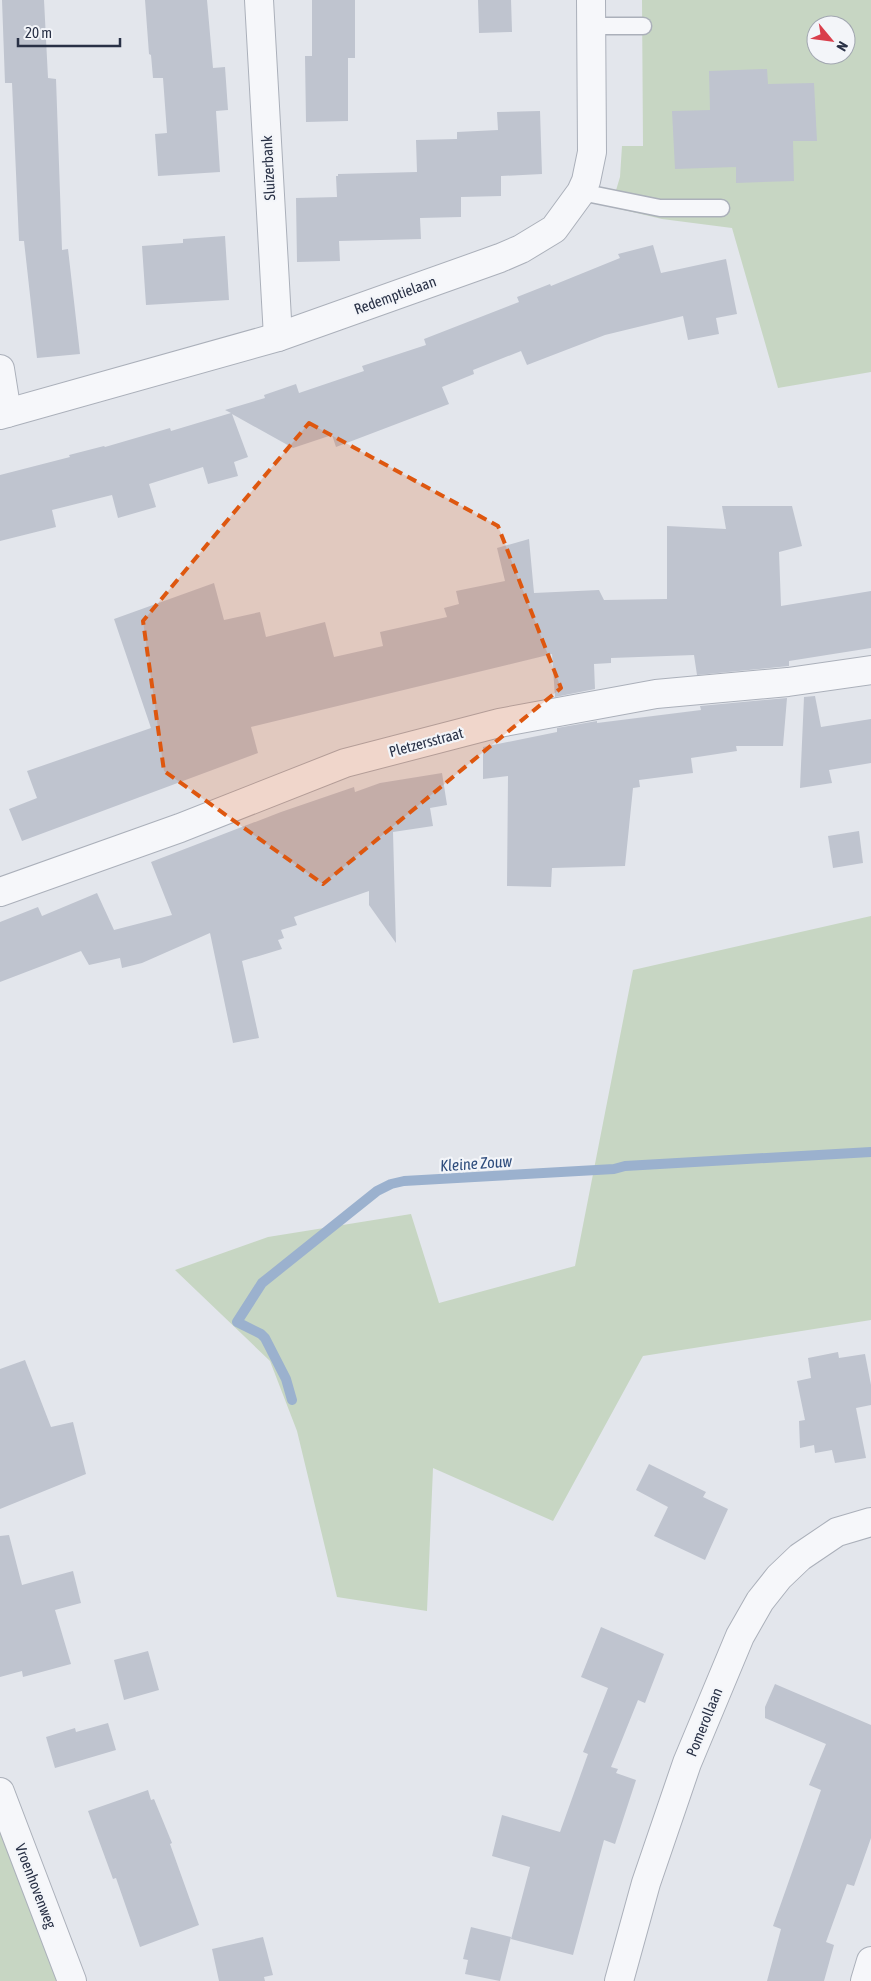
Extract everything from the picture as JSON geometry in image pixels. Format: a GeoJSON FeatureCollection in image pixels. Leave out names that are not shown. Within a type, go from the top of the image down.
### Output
{"type":"FeatureCollection","features":[{"type":"Feature","properties":{"kind":"street","name":"Sluizerbank"},"geometry":{"type":"LineString","coordinates":[[259,0],[278,337]]}},
{"type":"Feature","properties":{"kind":"street","name":"Redemptielaan"},"geometry":{"type":"LineString","coordinates":[[3,414],[278,337],[520,249],[554,229],[581,192],[586,181],[592,152],[592,13]]}},
{"type":"Feature","properties":{"kind":"street"},"geometry":{"type":"LineString","coordinates":[[0,369],[3,414]]}},
{"type":"Feature","properties":{"kind":"street","name":"Pletzersstraat"},"geometry":{"type":"LineString","coordinates":[[0,892],[180,828],[345,763],[499,723],[656,694],[788,682],[871,670]]}},
{"type":"Feature","properties":{"kind":"street","name":"Pomerollaan"},"geometry":{"type":"LineString","coordinates":[[619,1981],[646,1883],[684,1772],[740,1636],[760,1601],[779,1577],[800,1557],[837,1532],[871,1522]]}},
{"type":"Feature","properties":{"kind":"street","name":"Vroenhovenweg"},"geometry":{"type":"LineString","coordinates":[[0,1792],[72,1981]]}},
{"type":"Feature","properties":{"kind":"street"},"geometry":{"type":"LineString","coordinates":[[865,1981],[871,1961]]}},
{"type":"Feature","properties":{"kind":"lane"},"geometry":{"type":"LineString","coordinates":[[592,13],[643,26]]}},
{"type":"Feature","properties":{"kind":"lane"},"geometry":{"type":"LineString","coordinates":[[581,192],[660,208],[721,208]]}},
{"type":"Feature","properties":{"kind":"highlighted area"},"geometry":{"type":"Polygon","coordinates":[[[309,423],[498,526],[561,688],[323,884],[164,771],[143,621],[309,423]]]}},
{"type":"Feature","properties":{"kind":"green space"},"geometry":{"type":"Polygon","coordinates":[[[642,0],[871,0],[871,372],[778,388],[732,228],[662,219],[611,207],[620,177],[622,146],[643,146],[642,0]]]}},
{"type":"Feature","properties":{"kind":"green space"},"geometry":{"type":"Polygon","coordinates":[[[871,916],[871,1320],[643,1356],[553,1521],[433,1468],[427,1611],[337,1597],[297,1431],[270,1361],[175,1270],[268,1237],[411,1214],[439,1303],[575,1266],[633,970],[871,916]]]}},
{"type":"Feature","properties":{"kind":"green space"},"geometry":{"type":"Polygon","coordinates":[[[0,1808],[66,1981],[0,1981],[0,1808]]]}},
{"type":"Feature","properties":{"kind":"building"},"geometry":{"type":"Polygon","coordinates":[[[2,0],[44,0],[48,78],[56,79],[62,250],[68,249],[80,354],[37,358],[24,241],[19,241],[12,83],[5,83],[2,0]]]}},
{"type":"Feature","properties":{"kind":"building"},"geometry":{"type":"Polygon","coordinates":[[[145,0],[207,0],[213,68],[225,67],[228,110],[216,111],[220,172],[158,176],[155,134],[167,133],[163,78],[153,78],[151,55],[149,54],[145,0]]]}},
{"type":"Feature","properties":{"kind":"building"},"geometry":{"type":"Polygon","coordinates":[[[312,0],[355,0],[355,58],[348,58],[348,121],[306,122],[305,56],[312,56],[312,0]]]}},
{"type":"Feature","properties":{"kind":"building"},"geometry":{"type":"Polygon","coordinates":[[[478,0],[511,0],[512,32],[479,33],[478,0]]]}},
{"type":"Feature","properties":{"kind":"building"},"geometry":{"type":"Polygon","coordinates":[[[767,69],[768,84],[814,83],[817,141],[793,141],[794,181],[736,183],[736,167],[675,169],[672,111],[710,110],[709,71],[767,69]]]}},
{"type":"Feature","properties":{"kind":"building"},"geometry":{"type":"Polygon","coordinates":[[[540,111],[542,174],[501,176],[501,196],[461,197],[461,217],[420,218],[421,239],[339,241],[340,261],[297,262],[296,198],[337,197],[336,176],[338,174],[417,172],[416,140],[457,139],[457,132],[498,130],[497,112],[540,111]]]}},
{"type":"Feature","properties":{"kind":"building"},"geometry":{"type":"Polygon","coordinates":[[[225,236],[229,300],[146,305],[142,246],[183,243],[183,239],[225,236]]]}},
{"type":"Feature","properties":{"kind":"building"},"geometry":{"type":"Polygon","coordinates":[[[653,245],[661,273],[726,259],[737,314],[716,318],[719,334],[688,340],[683,316],[605,335],[527,365],[521,351],[473,370],[474,374],[442,387],[449,404],[336,447],[332,435],[293,448],[232,414],[248,457],[234,462],[238,476],[208,484],[203,467],[149,484],[156,507],[118,518],[112,495],[52,510],[56,527],[0,541],[0,475],[170,428],[171,431],[231,413],[225,410],[265,398],[264,395],[296,384],[299,393],[364,371],[362,366],[426,345],[424,339],[519,302],[517,297],[550,284],[551,286],[620,258],[618,254],[653,245]]]}},
{"type":"Feature","properties":{"kind":"building"},"geometry":{"type":"Polygon","coordinates":[[[722,506],[792,506],[802,546],[779,552],[781,606],[871,591],[871,648],[789,661],[789,666],[697,675],[694,655],[611,658],[611,663],[594,664],[595,689],[555,697],[552,654],[251,727],[258,753],[22,841],[9,809],[37,798],[27,771],[151,728],[114,619],[214,583],[224,620],[260,612],[266,637],[325,622],[334,657],[383,646],[380,632],[447,617],[444,608],[459,604],[456,591],[505,581],[497,548],[529,539],[534,593],[599,590],[604,600],[667,599],[667,526],[726,529],[722,506]]]}},
{"type":"Feature","properties":{"kind":"building"},"geometry":{"type":"Polygon","coordinates":[[[815,696],[821,727],[871,719],[871,763],[829,770],[832,783],[800,788],[804,697],[815,696]]]}},
{"type":"Feature","properties":{"kind":"building"},"geometry":{"type":"Polygon","coordinates":[[[787,698],[783,746],[736,746],[737,751],[691,758],[693,773],[639,780],[640,787],[633,788],[625,866],[552,868],[551,887],[507,886],[508,776],[483,779],[483,747],[557,732],[557,728],[597,721],[597,723],[701,710],[700,706],[787,698]]]}},
{"type":"Feature","properties":{"kind":"building"},"geometry":{"type":"Polygon","coordinates":[[[442,773],[447,805],[430,808],[433,826],[393,832],[396,943],[369,905],[369,891],[294,917],[297,925],[281,930],[284,938],[278,940],[282,949],[242,961],[259,1038],[233,1043],[210,933],[142,963],[122,968],[120,958],[89,965],[81,951],[0,982],[0,922],[38,907],[42,916],[97,893],[114,930],[172,915],[151,862],[281,812],[354,787],[355,792],[380,783],[442,773]]]}},
{"type":"Feature","properties":{"kind":"building"},"geometry":{"type":"Polygon","coordinates":[[[859,831],[863,863],[833,868],[828,836],[859,831]]]}},
{"type":"Feature","properties":{"kind":"building"},"geometry":{"type":"Polygon","coordinates":[[[838,1352],[839,1358],[865,1354],[871,1385],[871,1405],[856,1408],[866,1458],[835,1463],[832,1450],[815,1453],[814,1445],[800,1448],[799,1421],[805,1420],[797,1381],[811,1378],[808,1358],[838,1352]]]}},
{"type":"Feature","properties":{"kind":"building"},"geometry":{"type":"Polygon","coordinates":[[[25,1360],[51,1427],[73,1422],[86,1474],[0,1509],[0,1369],[25,1360]]]}},
{"type":"Feature","properties":{"kind":"building"},"geometry":{"type":"Polygon","coordinates":[[[649,1464],[706,1492],[703,1497],[728,1509],[705,1560],[654,1536],[668,1507],[636,1490],[649,1464]]]}},
{"type":"Feature","properties":{"kind":"building"},"geometry":{"type":"Polygon","coordinates":[[[9,1535],[22,1585],[73,1571],[81,1603],[55,1610],[71,1664],[23,1677],[22,1671],[0,1677],[0,1536],[9,1535]]]}},
{"type":"Feature","properties":{"kind":"building"},"geometry":{"type":"Polygon","coordinates":[[[601,1627],[664,1654],[645,1703],[638,1700],[611,1767],[618,1769],[616,1773],[636,1780],[615,1844],[604,1840],[573,1955],[511,1939],[530,1867],[492,1856],[502,1815],[560,1832],[588,1754],[583,1752],[608,1688],[581,1677],[601,1627]]]}},
{"type":"Feature","properties":{"kind":"building"},"geometry":{"type":"Polygon","coordinates":[[[148,1651],[159,1690],[124,1700],[114,1660],[148,1651]]]}},
{"type":"Feature","properties":{"kind":"building"},"geometry":{"type":"Polygon","coordinates":[[[775,1684],[871,1725],[871,1838],[854,1886],[847,1884],[826,1942],[834,1945],[824,1981],[767,1981],[781,1929],[773,1926],[821,1790],[809,1785],[826,1744],[765,1718],[765,1707],[775,1684]]]}},
{"type":"Feature","properties":{"kind":"building"},"geometry":{"type":"Polygon","coordinates":[[[108,1723],[116,1750],[55,1768],[46,1737],[75,1728],[76,1732],[108,1723]]]}},
{"type":"Feature","properties":{"kind":"building"},"geometry":{"type":"Polygon","coordinates":[[[148,1790],[151,1800],[154,1799],[172,1843],[170,1844],[199,1925],[140,1947],[116,1878],[113,1879],[88,1811],[148,1790]]]}},
{"type":"Feature","properties":{"kind":"building"},"geometry":{"type":"Polygon","coordinates":[[[471,1927],[511,1937],[500,1981],[465,1974],[468,1960],[463,1959],[471,1927]]]}},
{"type":"Feature","properties":{"kind":"building"},"geometry":{"type":"Polygon","coordinates":[[[263,1937],[273,1975],[264,1977],[265,1981],[219,1981],[212,1949],[263,1937]]]}},
{"type":"Feature","properties":{"kind":"waterway","name":"Kleine Zouw"},"geometry":{"type":"LineString","coordinates":[[292,1400],[286,1379],[265,1338],[237,1322],[262,1283],[377,1191],[391,1184],[404,1181],[614,1169],[625,1166],[871,1152]]}}]}
